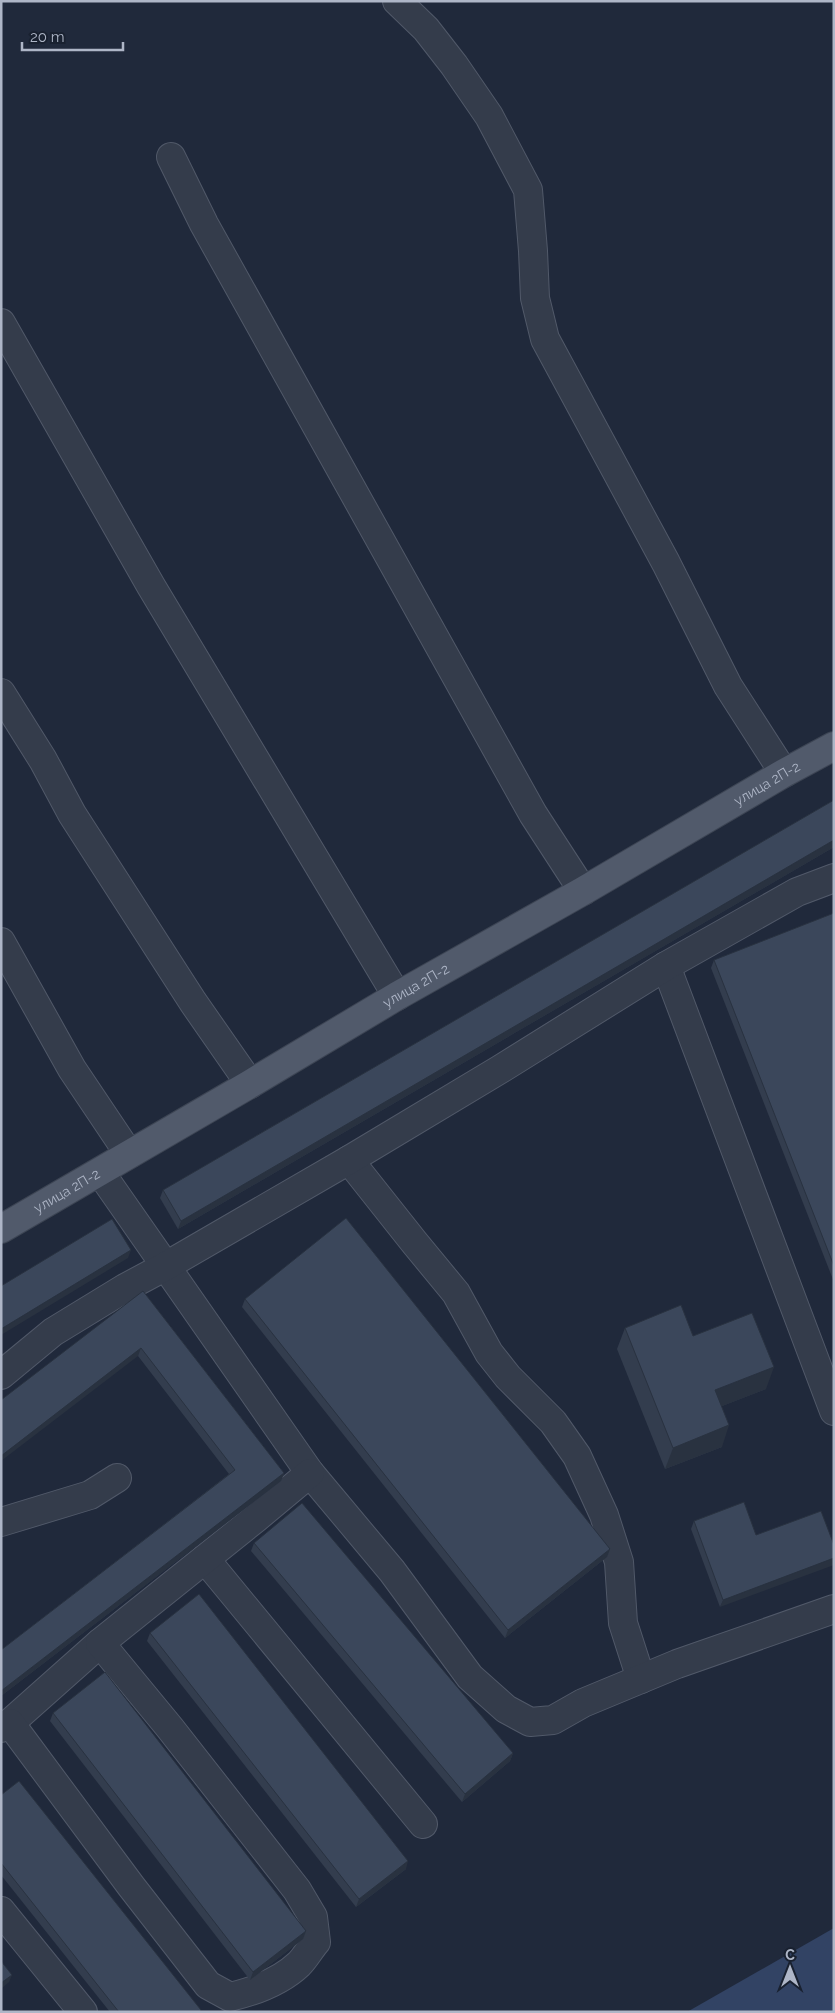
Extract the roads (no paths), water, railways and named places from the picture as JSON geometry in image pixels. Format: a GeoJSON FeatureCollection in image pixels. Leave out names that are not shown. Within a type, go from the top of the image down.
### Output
{"type":"FeatureCollection","features":[{"type":"Feature","properties":{"kind":"main road","name":"улица 2П-2"},"geometry":{"type":"LineString","coordinates":[[1,1229],[397,996],[834,746]]}},
{"type":"Feature","properties":{"kind":"street"},"geometry":{"type":"LineString","coordinates":[[397,1],[426,30],[454,65],[489,116],[528,190],[535,298],[545,339],[666,563],[728,686],[784,773]]}},
{"type":"Feature","properties":{"kind":"street"},"geometry":{"type":"LineString","coordinates":[[171,158],[204,224],[533,814],[583,891]]}},
{"type":"Feature","properties":{"kind":"street"},"geometry":{"type":"LineString","coordinates":[[1,323],[151,586],[397,996]]}},
{"type":"Feature","properties":{"kind":"street"},"geometry":{"type":"LineString","coordinates":[[1,693],[43,760],[72,814],[193,1002],[250,1084]]}},
{"type":"Feature","properties":{"kind":"street"},"geometry":{"type":"LineString","coordinates":[[1,1374],[53,1332],[125,1288],[349,1160],[666,966],[797,892],[834,878]]}},
{"type":"Feature","properties":{"kind":"street"},"geometry":{"type":"LineString","coordinates":[[1,942],[72,1069],[129,1154]]}},
{"type":"Feature","properties":{"kind":"street"},"geometry":{"type":"LineString","coordinates":[[666,966],[834,1411]]}},
{"type":"Feature","properties":{"kind":"street"},"geometry":{"type":"LineString","coordinates":[[349,1160],[456,1293],[489,1353],[508,1377],[553,1422],[576,1456],[604,1515],[619,1562],[623,1623],[641,1679]]}},
{"type":"Feature","properties":{"kind":"street"},"geometry":{"type":"LineString","coordinates":[[100,1172],[310,1473],[392,1571],[470,1677],[506,1709],[530,1722],[553,1720],[583,1703],[677,1664],[834,1609]]}},
{"type":"Feature","properties":{"kind":"street"},"geometry":{"type":"LineString","coordinates":[[100,1643],[170,1728],[297,1890],[313,1917],[316,1942],[299,1963],[281,1978],[254,1992],[230,1997],[208,1985],[6,1725],[100,1643],[310,1473]]}},
{"type":"Feature","properties":{"kind":"street"},"geometry":{"type":"LineString","coordinates":[[1,1522],[90,1495],[117,1478]]}},
{"type":"Feature","properties":{"kind":"street"},"geometry":{"type":"LineString","coordinates":[[205,1559],[423,1824]]}},
{"type":"Feature","properties":{"kind":"street"},"geometry":{"type":"LineString","coordinates":[[1,1911],[83,2012]]}},
{"type":"Feature","properties":{"kind":"water"},"geometry":{"type":"Polygon","coordinates":[[[834,1928],[834,2012],[687,2012],[834,1928]]]}}]}
